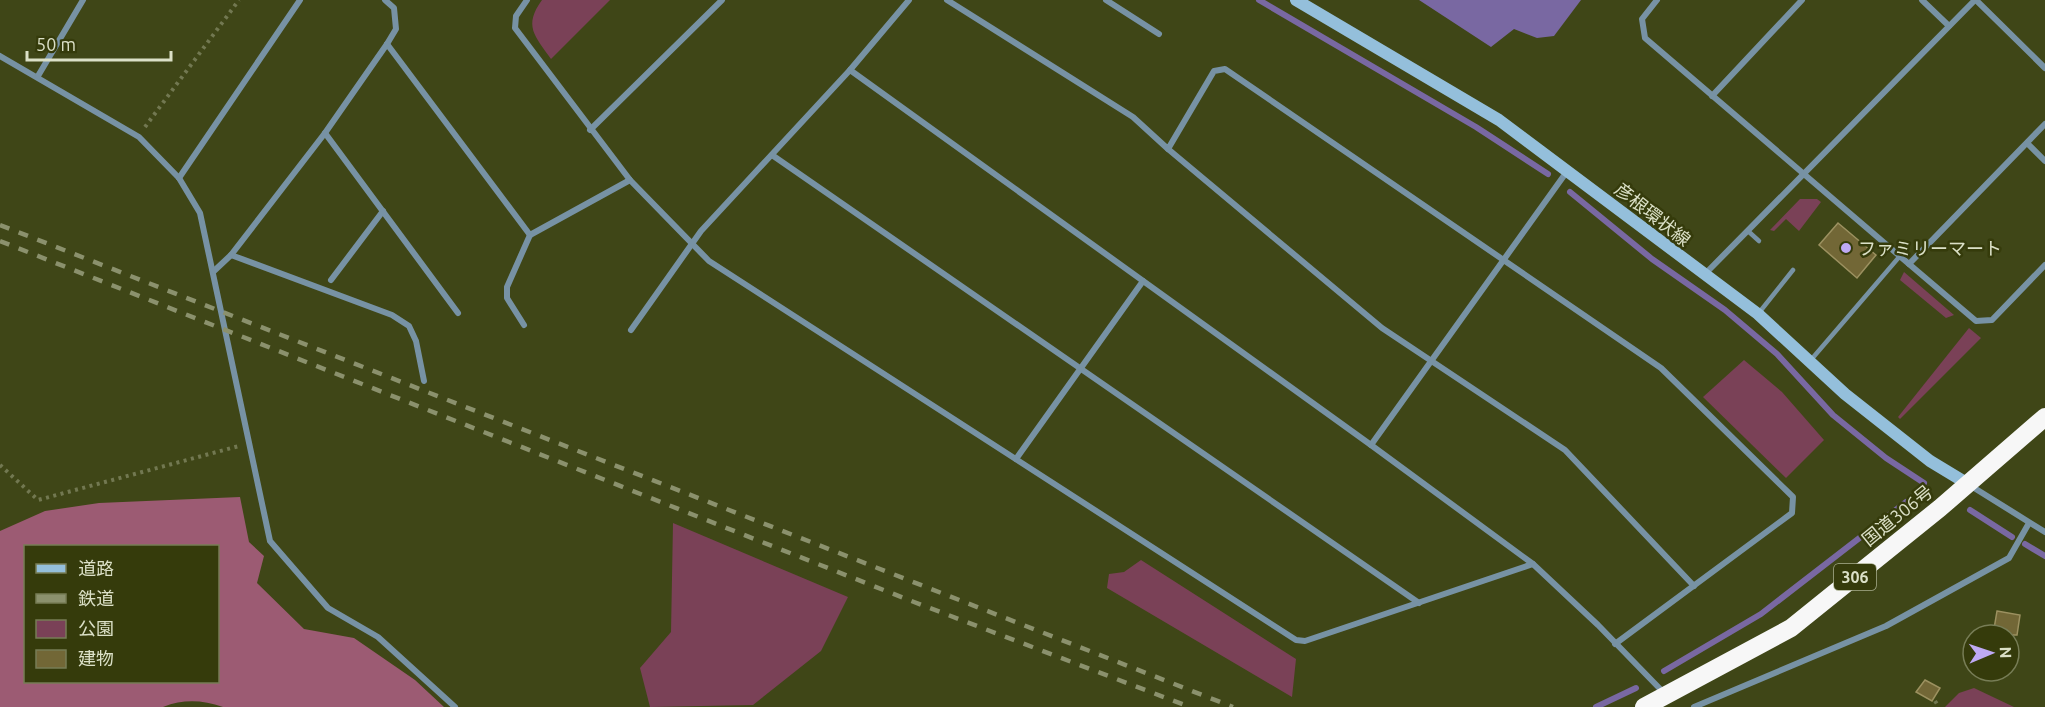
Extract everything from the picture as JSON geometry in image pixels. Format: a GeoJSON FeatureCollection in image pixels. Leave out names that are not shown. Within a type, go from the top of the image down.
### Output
{"type":"FeatureCollection","features":[{"type":"Feature","properties":{"kind":"highway","name":"国道306号"},"geometry":{"type":"LineString","coordinates":[[1644,707],[1791,628],[1968,484],[2045,417]]}},
{"type":"Feature","properties":{"kind":"main road","name":"彦根環状線"},"geometry":{"type":"LineString","coordinates":[[1296,0],[1498,120],[1568,170],[1704,276],[1758,314],[1845,394],[1921,454],[1968,484]]}},
{"type":"Feature","properties":{"kind":"street"},"geometry":{"type":"LineString","coordinates":[[38,76],[83,0]]}},
{"type":"Feature","properties":{"kind":"street"},"geometry":{"type":"LineString","coordinates":[[179,178],[300,0]]}},
{"type":"Feature","properties":{"kind":"street"},"geometry":{"type":"LineString","coordinates":[[214,272],[231,255],[325,133],[387,44],[396,29],[394,8],[385,0]]}},
{"type":"Feature","properties":{"kind":"street"},"geometry":{"type":"LineString","coordinates":[[527,0],[516,15],[515,28],[630,180],[709,261],[1296,640],[1305,641],[1533,564]]}},
{"type":"Feature","properties":{"kind":"street"},"geometry":{"type":"LineString","coordinates":[[590,130],[722,0]]}},
{"type":"Feature","properties":{"kind":"street"},"geometry":{"type":"LineString","coordinates":[[631,330],[693,246],[701,231],[850,70],[909,0]]}},
{"type":"Feature","properties":{"kind":"street"},"geometry":{"type":"LineString","coordinates":[[947,0],[1133,117],[1382,328],[1565,450],[1694,586]]}},
{"type":"Feature","properties":{"kind":"street"},"geometry":{"type":"LineString","coordinates":[[1106,0],[1159,34]]}},
{"type":"Feature","properties":{"kind":"street"},"geometry":{"type":"LineString","coordinates":[[1656,0],[1641,19],[1645,38],[1976,321],[1992,320],[2045,265]]}},
{"type":"Feature","properties":{"kind":"street"},"geometry":{"type":"LineString","coordinates":[[1712,96],[1802,0]]}},
{"type":"Feature","properties":{"kind":"street"},"geometry":{"type":"LineString","coordinates":[[1922,0],[1949,26]]}},
{"type":"Feature","properties":{"kind":"street"},"geometry":{"type":"LineString","coordinates":[[1704,276],[1975,0],[2045,68]]}},
{"type":"Feature","properties":{"kind":"street"},"geometry":{"type":"LineString","coordinates":[[387,44],[530,235]]}},
{"type":"Feature","properties":{"kind":"street"},"geometry":{"type":"LineString","coordinates":[[0,57],[38,76],[139,137],[179,178],[200,213],[214,272],[247,444],[270,541],[328,608],[378,637],[455,707]]}},
{"type":"Feature","properties":{"kind":"street"},"geometry":{"type":"LineString","coordinates":[[1168,149],[1214,71],[1225,69],[1661,368],[1792,497],[1792,513],[1615,644]]}},
{"type":"Feature","properties":{"kind":"street"},"geometry":{"type":"LineString","coordinates":[[850,70],[1533,564],[1667,696]]}},
{"type":"Feature","properties":{"kind":"street"},"geometry":{"type":"LineString","coordinates":[[1909,264],[2045,124]]}},
{"type":"Feature","properties":{"kind":"street"},"geometry":{"type":"LineString","coordinates":[[325,133],[458,313]]}},
{"type":"Feature","properties":{"kind":"street"},"geometry":{"type":"LineString","coordinates":[[2027,143],[2045,161]]}},
{"type":"Feature","properties":{"kind":"street"},"geometry":{"type":"LineString","coordinates":[[772,155],[1419,603]]}},
{"type":"Feature","properties":{"kind":"street"},"geometry":{"type":"LineString","coordinates":[[1371,445],[1568,170]]}},
{"type":"Feature","properties":{"kind":"street"},"geometry":{"type":"LineString","coordinates":[[524,325],[507,298],[507,287],[530,235],[630,180]]}},
{"type":"Feature","properties":{"kind":"street"},"geometry":{"type":"LineString","coordinates":[[331,280],[383,212]]}},
{"type":"Feature","properties":{"kind":"street"},"geometry":{"type":"LineString","coordinates":[[231,255],[400,320],[409,326],[416,341],[424,381]]}},
{"type":"Feature","properties":{"kind":"street"},"geometry":{"type":"LineString","coordinates":[[1016,459],[1143,281]]}},
{"type":"Feature","properties":{"kind":"street"},"geometry":{"type":"LineString","coordinates":[[1968,484],[2045,532]]}},
{"type":"Feature","properties":{"kind":"street"},"geometry":{"type":"LineString","coordinates":[[1695,707],[1886,626],[2009,558],[2029,523]]}},
{"type":"Feature","properties":{"kind":"lane"},"geometry":{"type":"LineString","coordinates":[[1748,231],[1759,241]]}},
{"type":"Feature","properties":{"kind":"lane"},"geometry":{"type":"LineString","coordinates":[[1810,361],[1900,256]]}},
{"type":"Feature","properties":{"kind":"lane"},"geometry":{"type":"LineString","coordinates":[[1758,314],[1793,270]]}},
{"type":"Feature","properties":{"kind":"path"},"geometry":{"type":"LineString","coordinates":[[139,137],[239,0]]}},
{"type":"Feature","properties":{"kind":"path"},"geometry":{"type":"LineString","coordinates":[[0,465],[38,500],[247,444]]}},
{"type":"Feature","properties":{"kind":"path"},"geometry":{"type":"LineString","coordinates":[[1935,701],[1939,707]]}},
{"type":"Feature","properties":{"kind":"green space"},"geometry":{"type":"Polygon","coordinates":[[[542,0],[610,0],[551,59],[533,31],[533,17],[542,0]]]}},
{"type":"Feature","properties":{"kind":"green space"},"geometry":{"type":"Polygon","coordinates":[[[1800,199],[1817,199],[1821,202],[1799,231],[1786,219],[1774,231],[1770,230],[1800,199]]]}},
{"type":"Feature","properties":{"kind":"green space"},"geometry":{"type":"Polygon","coordinates":[[[1904,272],[1954,315],[1946,318],[1900,280],[1904,272]]]}},
{"type":"Feature","properties":{"kind":"green space"},"geometry":{"type":"Polygon","coordinates":[[[1969,328],[1981,338],[1900,419],[1898,417],[1969,328]]]}},
{"type":"Feature","properties":{"kind":"green space"},"geometry":{"type":"Polygon","coordinates":[[[1744,360],[1782,392],[1824,440],[1786,478],[1703,397],[1744,360]]]}},
{"type":"Feature","properties":{"kind":"green space"},"geometry":{"type":"Polygon","coordinates":[[[673,523],[848,597],[821,651],[753,705],[650,707],[640,668],[671,632],[673,523]]]}},
{"type":"Feature","properties":{"kind":"green space"},"geometry":{"type":"Polygon","coordinates":[[[1141,560],[1296,659],[1292,697],[1107,588],[1109,574],[1124,572],[1141,560]]]}},
{"type":"Feature","properties":{"kind":"green space"},"geometry":{"type":"Polygon","coordinates":[[[1974,688],[2014,707],[1945,707],[1959,693],[1974,688]]]}},
{"type":"Feature","properties":{"kind":"shaded area"},"geometry":{"type":"Polygon","coordinates":[[[1419,0],[1581,0],[1554,36],[1537,38],[1514,29],[1491,47],[1419,0]]]}},
{"type":"Feature","properties":{"kind":"shaded area"},"geometry":{"type":"Polygon","coordinates":[[[240,497],[249,542],[264,556],[257,583],[304,629],[354,638],[415,680],[444,707],[223,707],[193,701],[163,707],[0,707],[0,531],[45,511],[99,503],[240,497]]]}},
{"type":"Feature","properties":{"kind":"building","name":"ファミリーマート"},"geometry":{"type":"Polygon","coordinates":[[[1838,223],[1876,255],[1857,278],[1819,245],[1838,223]]]}},
{"type":"Feature","properties":{"kind":"building"},"geometry":{"type":"Polygon","coordinates":[[[1997,611],[2020,615],[2019,623],[1995,623],[1997,611]]]}},
{"type":"Feature","properties":{"kind":"building"},"geometry":{"type":"Polygon","coordinates":[[[1925,680],[1940,688],[1932,701],[1916,692],[1925,680]]]}},
{"type":"Feature","properties":{"kind":"waterway"},"geometry":{"type":"LineString","coordinates":[[1259,0],[1476,127],[1548,174]]}},
{"type":"Feature","properties":{"kind":"waterway"},"geometry":{"type":"LineString","coordinates":[[1570,192],[1652,259],[1725,310],[1777,354],[1833,415],[1886,458],[1924,483]]}},
{"type":"Feature","properties":{"kind":"waterway"},"geometry":{"type":"LineString","coordinates":[[1664,671],[1761,614],[1906,502]]}},
{"type":"Feature","properties":{"kind":"waterway"},"geometry":{"type":"LineString","coordinates":[[1970,510],[2012,537]]}},
{"type":"Feature","properties":{"kind":"waterway"},"geometry":{"type":"LineString","coordinates":[[2025,544],[2045,556]]}},
{"type":"Feature","properties":{"kind":"waterway"},"geometry":{"type":"LineString","coordinates":[[1596,707],[1636,688]]}},
{"type":"Feature","properties":{"kind":"railway"},"geometry":{"type":"LineString","coordinates":[[0,225],[1233,707]]}},
{"type":"Feature","properties":{"kind":"railway"},"geometry":{"type":"LineString","coordinates":[[0,241],[914,602],[1190,707]]}},
{"type":"Feature","properties":{"kind":"place","name":"ファミリーマート"},"geometry":{"type":"Point","coordinates":[1846,248]}}]}
